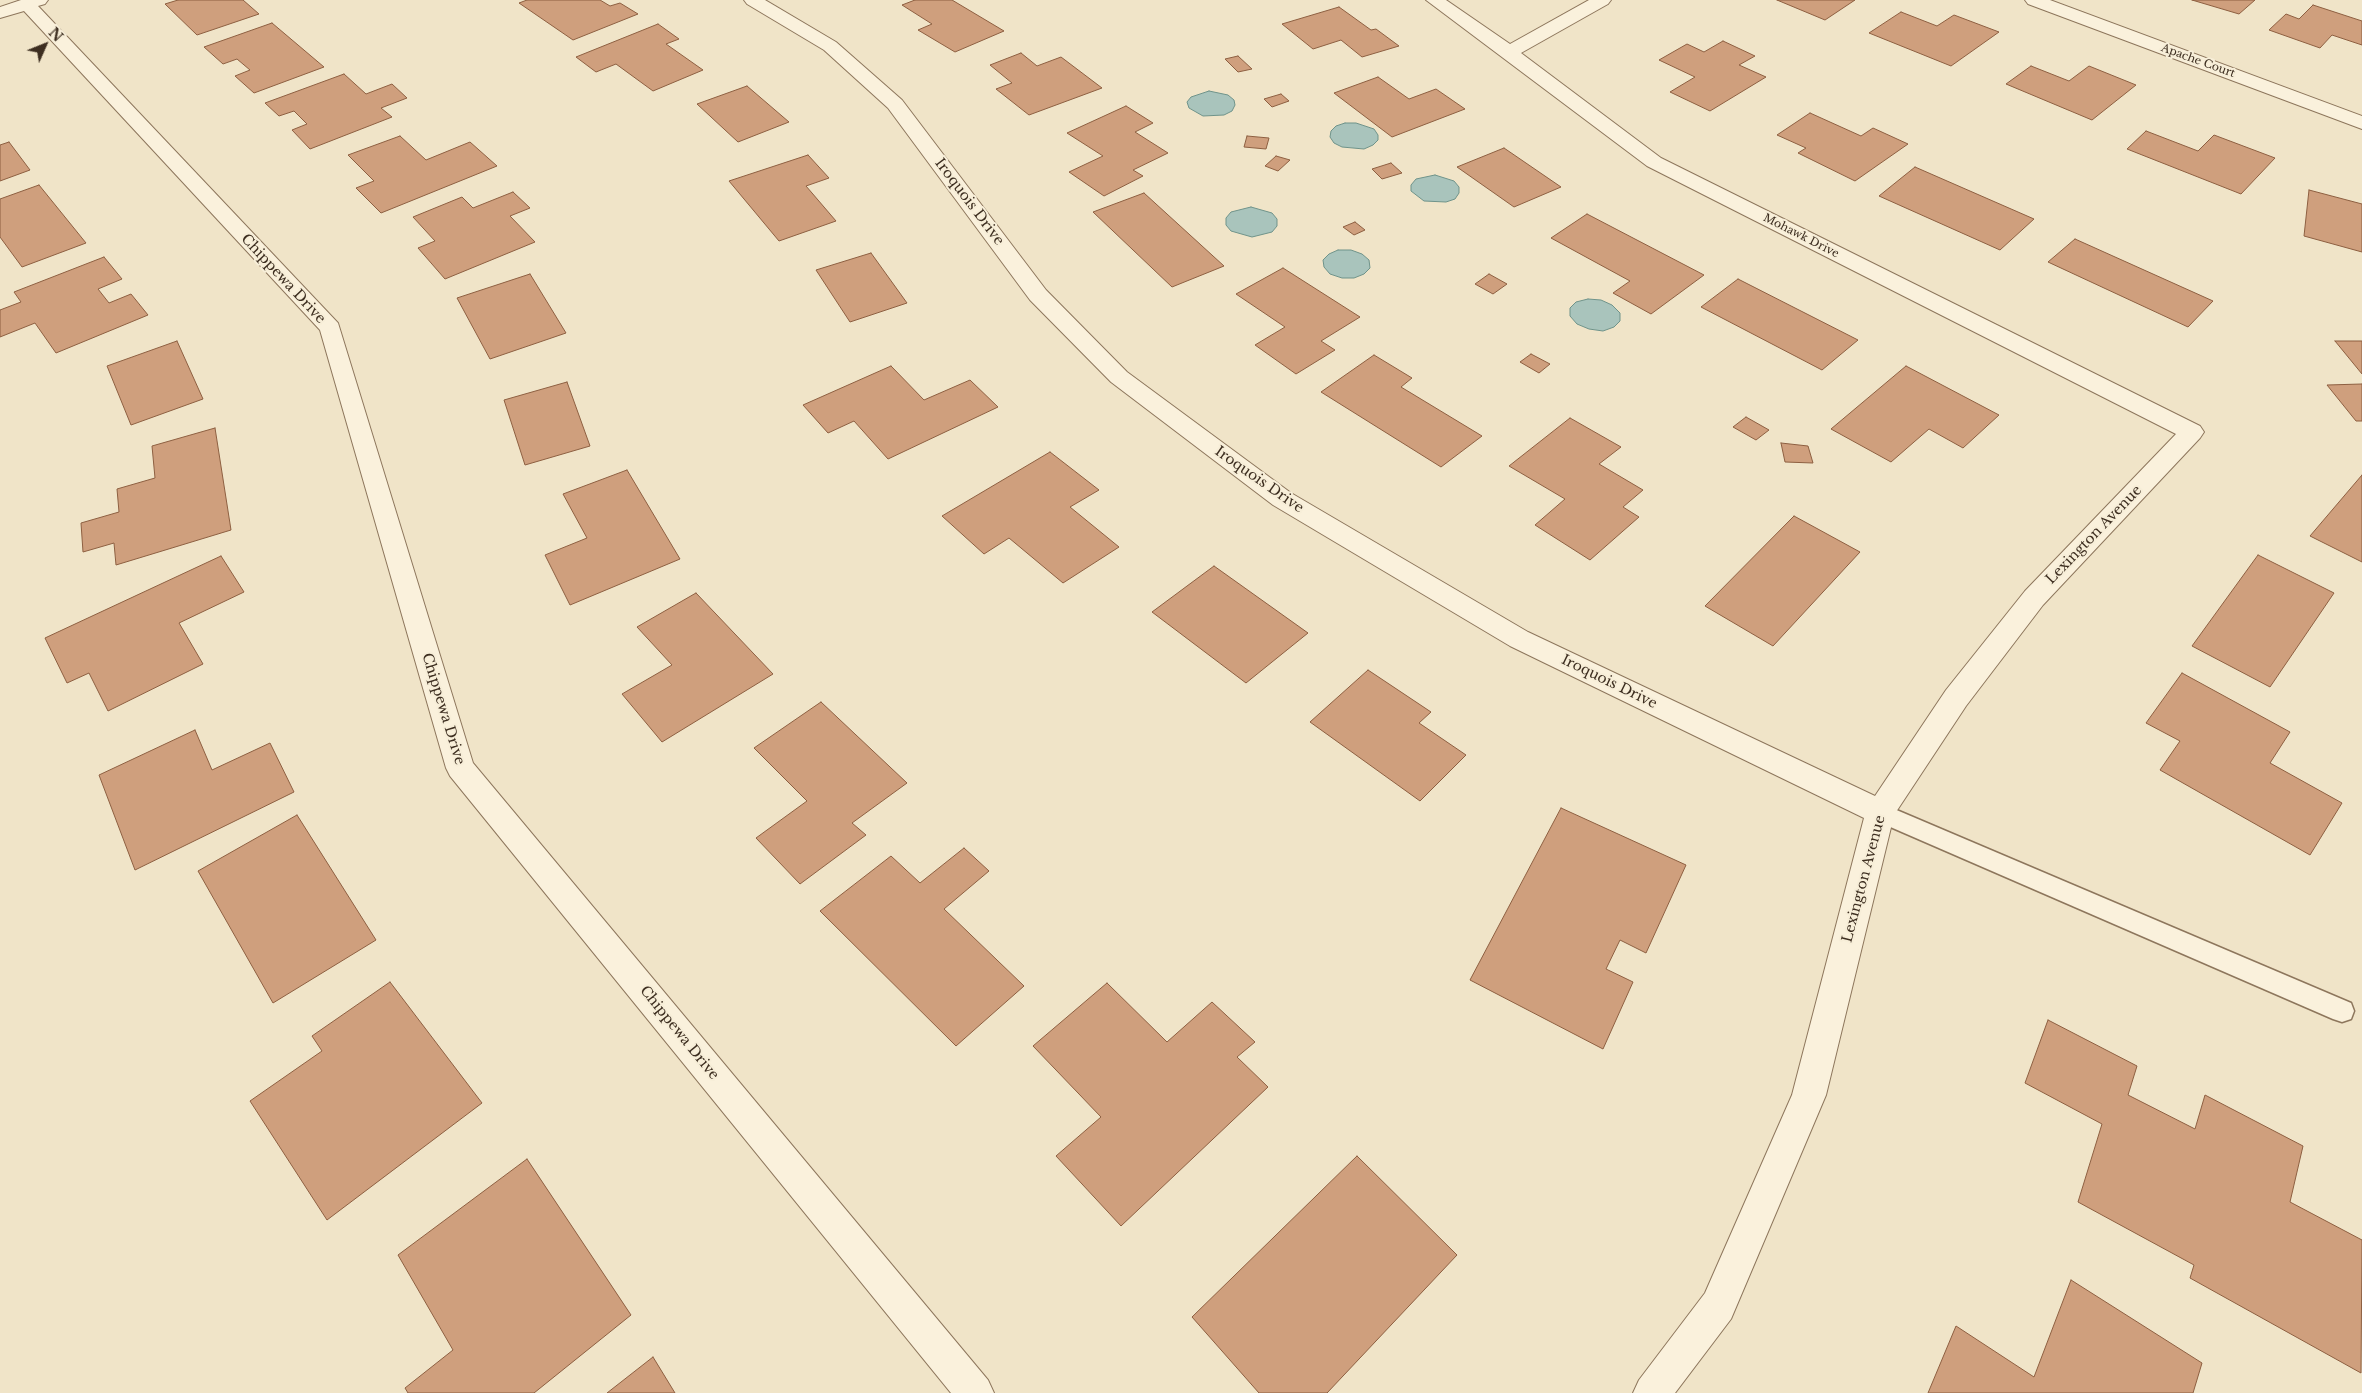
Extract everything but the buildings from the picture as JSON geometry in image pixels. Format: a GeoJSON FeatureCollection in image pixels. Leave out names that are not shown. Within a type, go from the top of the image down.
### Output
{"type":"FeatureCollection","features":[{"type":"Feature","properties":{"kind":"street","name":"Iroquois Drive"},"geometry":{"type":"LineString","coordinates":[[753,0],[830,46],[895,104],[1038,295],[1120,377],[1282,499],[1519,639],[1880,812]]}},
{"type":"Feature","properties":{"kind":"street","name":"Mohawk Drive"},"geometry":{"type":"LineString","coordinates":[[1435,0],[1509,52],[1654,162],[2192,432]]}},
{"type":"Feature","properties":{"kind":"street"},"geometry":{"type":"LineString","coordinates":[[1509,52],[1602,0]]}},
{"type":"Feature","properties":{"kind":"street","name":"Apache Court"},"geometry":{"type":"LineString","coordinates":[[2034,0],[2362,123]]}},
{"type":"Feature","properties":{"kind":"street"},"geometry":{"type":"LineString","coordinates":[[0,12],[33,2]]}},
{"type":"Feature","properties":{"kind":"street","name":"Chippewa Drive"},"geometry":{"type":"LineString","coordinates":[[33,2],[330,328],[460,768],[975,1393]]}},
{"type":"Feature","properties":{"kind":"street","name":"Lexington Avenue"},"geometry":{"type":"LineString","coordinates":[[1652,1393],[1718,1306],[1809,1096],[1880,812],[1956,698],[2034,598],[2192,432]]}},
{"type":"Feature","properties":{"kind":"lane"},"geometry":{"type":"LineString","coordinates":[[1880,812],[2342,1011]]}},
{"type":"Feature","properties":{"kind":"water"},"geometry":{"type":"Polygon","coordinates":[[[1209,91],[1228,95],[1234,100],[1235,105],[1232,111],[1224,115],[1203,116],[1189,108],[1187,102],[1191,97],[1209,91]]]}},
{"type":"Feature","properties":{"kind":"water"},"geometry":{"type":"Polygon","coordinates":[[[1345,123],[1356,123],[1374,129],[1378,135],[1378,140],[1373,145],[1364,149],[1342,147],[1334,143],[1330,137],[1331,131],[1336,126],[1345,123]]]}},
{"type":"Feature","properties":{"kind":"water"},"geometry":{"type":"Polygon","coordinates":[[[1435,175],[1454,181],[1459,187],[1459,193],[1455,199],[1446,202],[1424,201],[1411,191],[1411,185],[1416,179],[1435,175]]]}},
{"type":"Feature","properties":{"kind":"water"},"geometry":{"type":"Polygon","coordinates":[[[1251,207],[1272,213],[1277,219],[1277,226],[1272,232],[1252,237],[1231,231],[1226,225],[1226,218],[1231,212],[1251,207]]]}},
{"type":"Feature","properties":{"kind":"water"},"geometry":{"type":"Polygon","coordinates":[[[1338,250],[1351,250],[1362,254],[1369,260],[1370,268],[1364,274],[1354,278],[1342,278],[1330,274],[1324,267],[1323,260],[1329,254],[1338,250]]]}},
{"type":"Feature","properties":{"kind":"water"},"geometry":{"type":"Polygon","coordinates":[[[1588,299],[1601,300],[1612,305],[1620,313],[1620,321],[1614,327],[1603,331],[1589,329],[1577,324],[1570,316],[1570,308],[1576,302],[1588,299]]]}}]}
